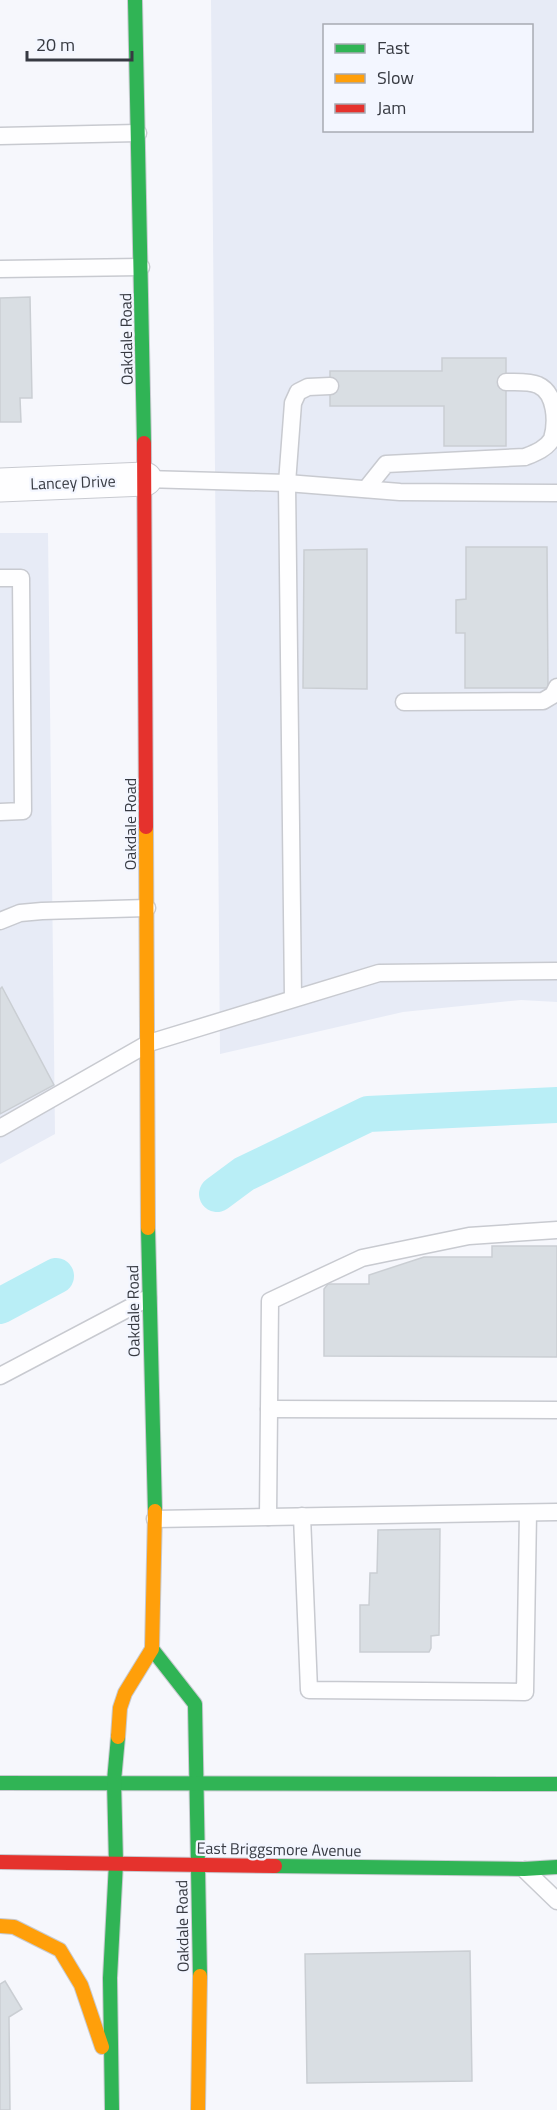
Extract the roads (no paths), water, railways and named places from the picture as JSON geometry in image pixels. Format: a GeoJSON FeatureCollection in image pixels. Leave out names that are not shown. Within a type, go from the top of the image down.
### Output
{"type":"FeatureCollection","features":[{"type":"Feature","properties":{"kind":"main road","name":"Oakdale Road"},"geometry":{"type":"LineString","coordinates":[[135,0],[145,479],[148,1298],[155,1519],[152,1649],[195,1704],[200,1977],[198,2110]]}},
{"type":"Feature","properties":{"kind":"main road"},"geometry":{"type":"LineString","coordinates":[[112,2110],[110,1978],[116,1863],[114,1781],[120,1708],[125,1693],[152,1649]]}},
{"type":"Feature","properties":{"kind":"main road"},"geometry":{"type":"LineString","coordinates":[[0,1783],[114,1781],[557,1784]]}},
{"type":"Feature","properties":{"kind":"main road","name":"East Briggsmore Avenue"},"geometry":{"type":"LineString","coordinates":[[0,1862],[524,1869],[557,1867]]}},
{"type":"Feature","properties":{"kind":"main road"},"geometry":{"type":"LineString","coordinates":[[0,1926],[14,1927],[60,1950],[81,1985],[112,2074]]}},
{"type":"Feature","properties":{"kind":"street","name":"Lancey Drive"},"geometry":{"type":"LineString","coordinates":[[0,485],[145,479]]}},
{"type":"Feature","properties":{"kind":"lane"},"geometry":{"type":"LineString","coordinates":[[0,136],[138,133]]}},
{"type":"Feature","properties":{"kind":"lane"},"geometry":{"type":"LineString","coordinates":[[0,269],[141,267]]}},
{"type":"Feature","properties":{"kind":"lane"},"geometry":{"type":"LineString","coordinates":[[366,489],[386,464],[525,457],[541,451],[552,438],[555,423],[555,406],[549,392],[537,384],[506,382]]}},
{"type":"Feature","properties":{"kind":"lane"},"geometry":{"type":"LineString","coordinates":[[293,998],[287,483],[291,419],[295,398],[298,392],[308,387],[330,386]]}},
{"type":"Feature","properties":{"kind":"lane"},"geometry":{"type":"LineString","coordinates":[[145,479],[287,483],[400,492],[557,493]]}},
{"type":"Feature","properties":{"kind":"lane"},"geometry":{"type":"LineString","coordinates":[[0,578],[21,578],[23,811],[0,812]]}},
{"type":"Feature","properties":{"kind":"lane"},"geometry":{"type":"LineString","coordinates":[[404,702],[543,701],[553,695],[557,687]]}},
{"type":"Feature","properties":{"kind":"lane"},"geometry":{"type":"LineString","coordinates":[[0,921],[20,913],[42,911],[147,908]]}},
{"type":"Feature","properties":{"kind":"lane"},"geometry":{"type":"LineString","coordinates":[[0,1128],[148,1042],[379,973],[557,971]]}},
{"type":"Feature","properties":{"kind":"lane"},"geometry":{"type":"LineString","coordinates":[[268,1517],[270,1301],[362,1258],[469,1236],[557,1230]]}},
{"type":"Feature","properties":{"kind":"lane"},"geometry":{"type":"LineString","coordinates":[[0,1376],[148,1298]]}},
{"type":"Feature","properties":{"kind":"lane"},"geometry":{"type":"LineString","coordinates":[[269,1409],[557,1410]]}},
{"type":"Feature","properties":{"kind":"lane"},"geometry":{"type":"LineString","coordinates":[[155,1519],[557,1512]]}},
{"type":"Feature","properties":{"kind":"lane"},"geometry":{"type":"LineString","coordinates":[[302,1516],[309,1690],[525,1692],[528,1513]]}},
{"type":"Feature","properties":{"kind":"lane"},"geometry":{"type":"LineString","coordinates":[[524,1869],[557,1901]]}},
{"type":"Feature","properties":{"kind":"waterway"},"geometry":{"type":"LineString","coordinates":[[217,1194],[244,1174],[368,1114],[557,1105]]}},
{"type":"Feature","properties":{"kind":"waterway"},"geometry":{"type":"LineString","coordinates":[[0,1306],[56,1276]]}}]}
